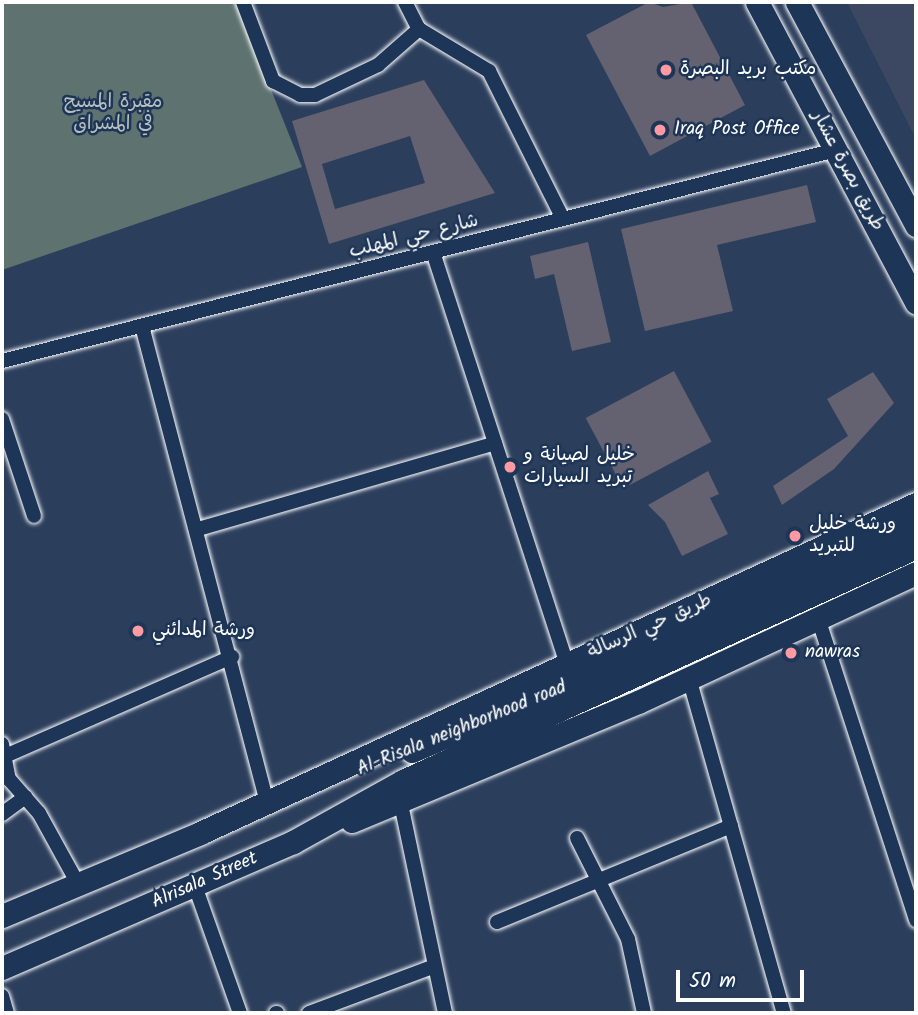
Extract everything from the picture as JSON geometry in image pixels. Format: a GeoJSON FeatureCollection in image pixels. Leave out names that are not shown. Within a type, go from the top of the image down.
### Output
{"type":"FeatureCollection","features":[{"type":"Feature","properties":{"kind":"main road","name":"طريق بصرة عشار"},"geometry":{"type":"LineString","coordinates":[[757,2],[916,302]]}},
{"type":"Feature","properties":{"kind":"main road"},"geometry":{"type":"LineString","coordinates":[[797,2],[916,225]]}},
{"type":"Feature","properties":{"kind":"main road"},"geometry":{"type":"LineString","coordinates":[[892,517],[916,495]]}},
{"type":"Feature","properties":{"kind":"main road","name":"طريق حي الرسالة"},"geometry":{"type":"LineString","coordinates":[[267,801],[916,504]]}},
{"type":"Feature","properties":{"kind":"main road","name":"Al-Risala neighborhood road"},"geometry":{"type":"LineString","coordinates":[[2,916],[267,801],[379,764],[544,697],[916,526]]}},
{"type":"Feature","properties":{"kind":"main road","name":"Al-Risala neighborhood road"},"geometry":{"type":"LineString","coordinates":[[403,781],[916,547]]}},
{"type":"Feature","properties":{"kind":"main road"},"geometry":{"type":"LineString","coordinates":[[293,842],[401,804],[916,575]]}},
{"type":"Feature","properties":{"kind":"main road","name":"Alrisala Street"},"geometry":{"type":"LineString","coordinates":[[2,968],[293,842],[403,781]]}},
{"type":"Feature","properties":{"kind":"street"},"geometry":{"type":"LineString","coordinates":[[243,2],[274,81],[300,95],[315,95],[378,65],[419,29]]}},
{"type":"Feature","properties":{"kind":"street"},"geometry":{"type":"LineString","coordinates":[[405,2],[419,29],[489,71],[563,219]]}},
{"type":"Feature","properties":{"kind":"street","name":"شارع حي المهلب"},"geometry":{"type":"LineString","coordinates":[[2,362],[836,150]]}},
{"type":"Feature","properties":{"kind":"street"},"geometry":{"type":"LineString","coordinates":[[433,252],[567,664]]}},
{"type":"Feature","properties":{"kind":"street"},"geometry":{"type":"LineString","coordinates":[[142,326],[232,657],[267,801]]}},
{"type":"Feature","properties":{"kind":"street"},"geometry":{"type":"LineString","coordinates":[[2,419],[34,516]]}},
{"type":"Feature","properties":{"kind":"street"},"geometry":{"type":"LineString","coordinates":[[198,529],[495,443]]}},
{"type":"Feature","properties":{"kind":"street"},"geometry":{"type":"LineString","coordinates":[[818,618],[916,919]]}},
{"type":"Feature","properties":{"kind":"street"},"geometry":{"type":"LineString","coordinates":[[78,884],[25,797],[9,779],[4,750],[232,657]]}},
{"type":"Feature","properties":{"kind":"street"},"geometry":{"type":"LineString","coordinates":[[689,678],[784,1013]]}},
{"type":"Feature","properties":{"kind":"street"},"geometry":{"type":"LineString","coordinates":[[2,814],[25,797]]}},
{"type":"Feature","properties":{"kind":"street"},"geometry":{"type":"LineString","coordinates":[[401,804],[445,1013]]}},
{"type":"Feature","properties":{"kind":"street"},"geometry":{"type":"LineString","coordinates":[[497,922],[731,825]]}},
{"type":"Feature","properties":{"kind":"street"},"geometry":{"type":"LineString","coordinates":[[578,838],[628,939],[644,1013]]}},
{"type":"Feature","properties":{"kind":"street"},"geometry":{"type":"LineString","coordinates":[[195,886],[240,1013]]}},
{"type":"Feature","properties":{"kind":"street"},"geometry":{"type":"LineString","coordinates":[[309,1013],[435,966]]}},
{"type":"Feature","properties":{"kind":"street"},"geometry":{"type":"LineString","coordinates":[[2,996],[7,1013]]}},
{"type":"Feature","properties":{"kind":"shaded area"},"geometry":{"type":"Polygon","coordinates":[[[847,2],[916,2],[916,139],[854,16],[847,2]]]}},
{"type":"Feature","properties":{"kind":"green space","name":"مقبرة المسيح في المشراق"},"geometry":{"type":"Polygon","coordinates":[[[2,2],[236,2],[302,167],[2,270],[2,2]]]}},
{"type":"Feature","properties":{"kind":"building","name":"مكتب بريد البصرة"},"geometry":{"type":"Polygon","coordinates":[[[649,2],[663,7],[691,2],[745,105],[650,156],[586,35],[649,2]]]}},
{"type":"Feature","properties":{"kind":"building"},"geometry":{"type":"Polygon","coordinates":[[[424,80],[495,193],[329,244],[292,121],[424,80]],[[410,136],[322,164],[335,209],[425,183],[410,136]]]}},
{"type":"Feature","properties":{"kind":"building"},"geometry":{"type":"Polygon","coordinates":[[[807,185],[816,222],[717,245],[733,311],[645,331],[621,229],[807,185]]]}},
{"type":"Feature","properties":{"kind":"building"},"geometry":{"type":"Polygon","coordinates":[[[588,242],[611,342],[572,351],[554,274],[535,279],[530,256],[588,242]]]}},
{"type":"Feature","properties":{"kind":"building"},"geometry":{"type":"Polygon","coordinates":[[[674,371],[712,442],[623,489],[586,418],[674,371]]]}},
{"type":"Feature","properties":{"kind":"building"},"geometry":{"type":"Polygon","coordinates":[[[873,372],[894,403],[834,469],[782,505],[773,486],[848,436],[827,399],[873,372]]]}},
{"type":"Feature","properties":{"kind":"building"},"geometry":{"type":"Polygon","coordinates":[[[708,471],[719,494],[710,498],[728,534],[682,556],[665,522],[648,505],[708,471]]]}},
{"type":"Feature","properties":{"kind":"place","name":"مكتب بريد البصرة"},"geometry":{"type":"Point","coordinates":[666,70]}},
{"type":"Feature","properties":{"kind":"place","name":"Iraq Post Office"},"geometry":{"type":"Point","coordinates":[660,130]}},
{"type":"Feature","properties":{"kind":"place","name":"خليل لصيانة و تبريد السيارات"},"geometry":{"type":"Point","coordinates":[510,467]}},
{"type":"Feature","properties":{"kind":"place","name":"ورشة خليل للتبريد"},"geometry":{"type":"Point","coordinates":[795,536]}},
{"type":"Feature","properties":{"kind":"place","name":"ورشة المدائني"},"geometry":{"type":"Point","coordinates":[138,631]}},
{"type":"Feature","properties":{"kind":"place","name":"nawras"},"geometry":{"type":"Point","coordinates":[791,653]}}]}
